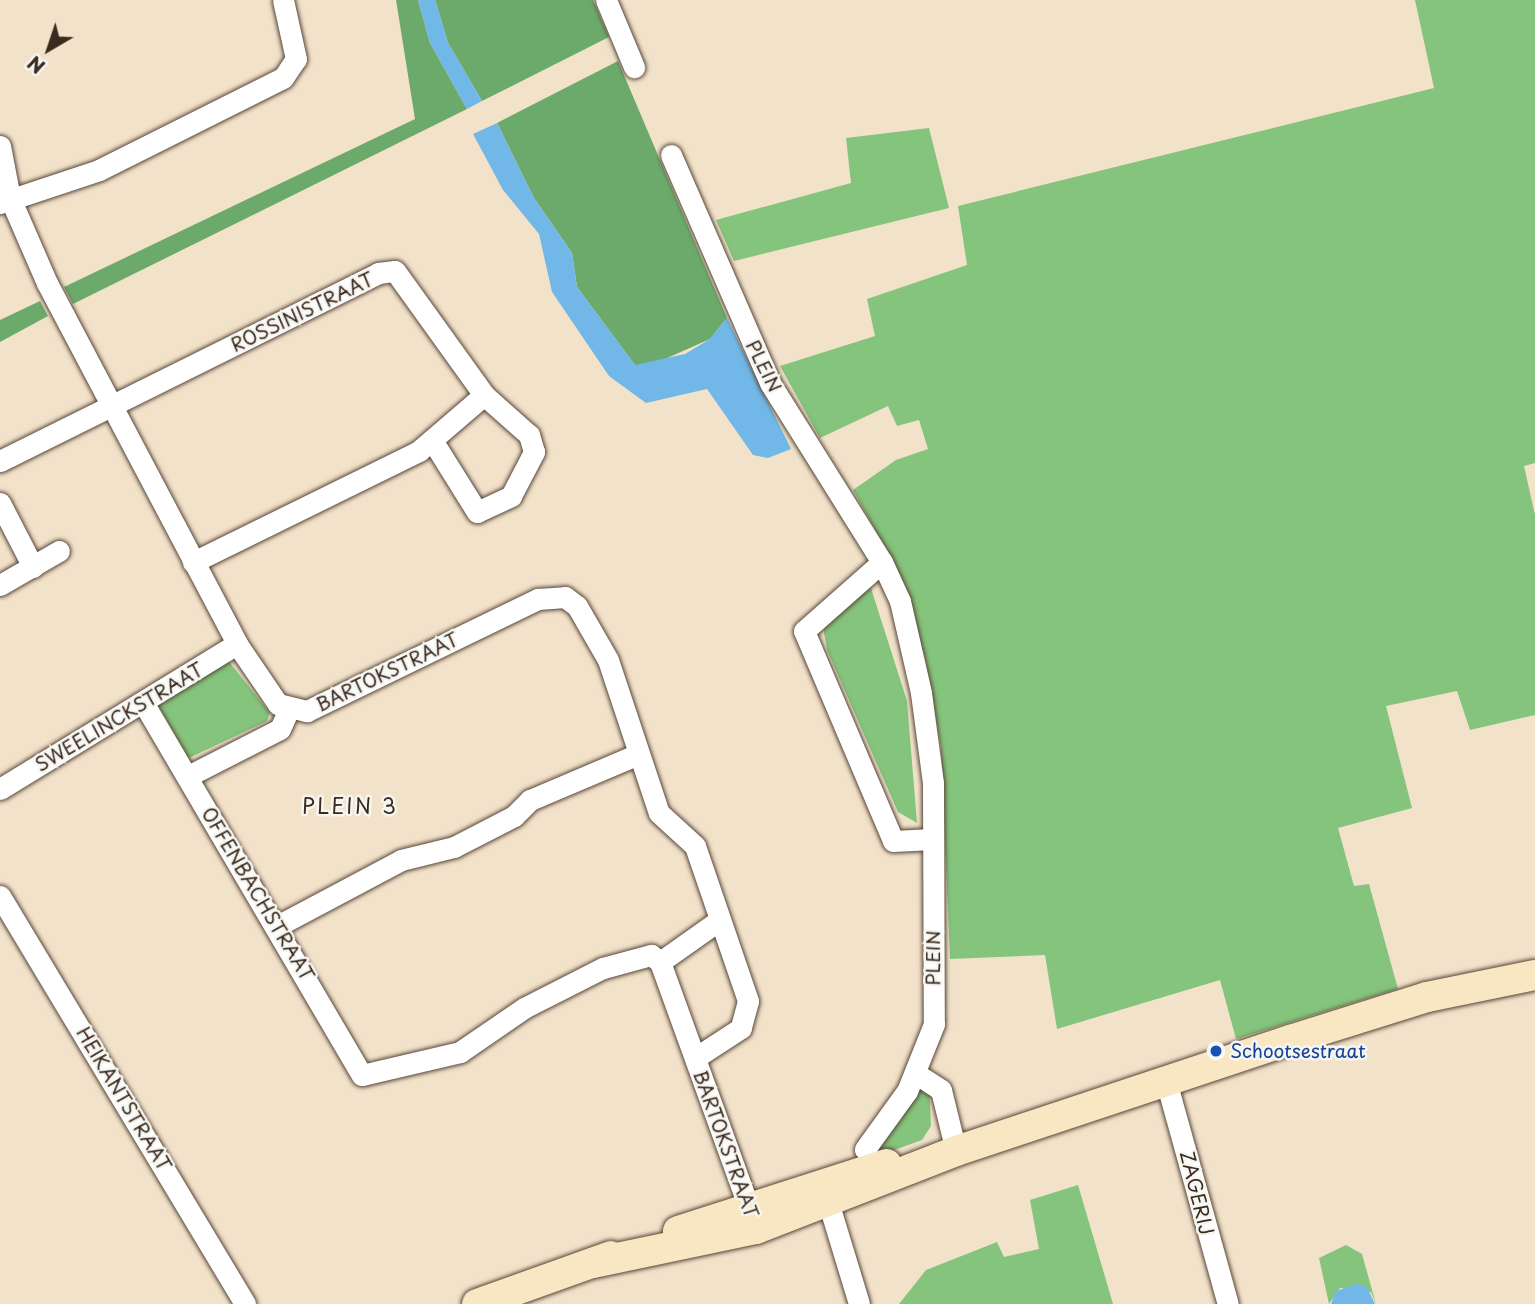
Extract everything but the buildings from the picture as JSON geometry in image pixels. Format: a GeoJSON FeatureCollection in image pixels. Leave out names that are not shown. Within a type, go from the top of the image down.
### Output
{"type":"FeatureCollection","features":[{"type":"Feature","properties":{"kind":"main road"},"geometry":{"type":"LineString","coordinates":[[477,1304],[593,1263],[752,1217],[829,1205],[946,1155],[1166,1081],[1427,997],[1531,975]]}},
{"type":"Feature","properties":{"kind":"main road"},"geometry":{"type":"LineString","coordinates":[[752,1217],[847,1174],[946,1155]]}},
{"type":"Feature","properties":{"kind":"street"},"geometry":{"type":"LineString","coordinates":[[5,200],[99,170],[283,78],[296,59],[283,0]]}},
{"type":"Feature","properties":{"kind":"street"},"geometry":{"type":"LineString","coordinates":[[606,0],[634,67]]}},
{"type":"Feature","properties":{"kind":"street","name":"BARTOKSTRAAT"},"geometry":{"type":"LineString","coordinates":[[0,146],[5,200],[193,562],[237,643],[278,704],[289,709],[307,711],[538,599],[565,597],[608,660],[636,755],[659,813],[695,846],[718,921],[748,1001],[741,1028],[695,1058]]}},
{"type":"Feature","properties":{"kind":"street","name":"PLEIN"},"geometry":{"type":"LineString","coordinates":[[671,155],[770,383],[882,562],[900,601],[921,693],[933,839],[934,1024],[915,1073],[865,1149]]}},
{"type":"Feature","properties":{"kind":"street","name":"ROSSINISTRAAT"},"geometry":{"type":"LineString","coordinates":[[111,406],[378,273],[395,271],[484,395],[529,435],[534,452],[511,496],[477,512],[432,440]]}},
{"type":"Feature","properties":{"kind":"street"},"geometry":{"type":"LineString","coordinates":[[193,562],[432,440],[484,395]]}},
{"type":"Feature","properties":{"kind":"street"},"geometry":{"type":"LineString","coordinates":[[0,461],[111,406]]}},
{"type":"Feature","properties":{"kind":"street"},"geometry":{"type":"LineString","coordinates":[[0,503],[33,567]]}},
{"type":"Feature","properties":{"kind":"street"},"geometry":{"type":"LineString","coordinates":[[0,585],[59,551]]}},
{"type":"Feature","properties":{"kind":"street"},"geometry":{"type":"LineString","coordinates":[[882,562],[804,631],[893,841],[933,839]]}},
{"type":"Feature","properties":{"kind":"street","name":"SWEELINCKSTRAAT"},"geometry":{"type":"LineString","coordinates":[[0,789],[144,704],[237,643]]}},
{"type":"Feature","properties":{"kind":"street","name":"OFFENBACHSTRAAT"},"geometry":{"type":"LineString","coordinates":[[144,704],[279,925],[362,1075],[376,1076],[418,1058],[460,1052],[524,1008],[603,968],[651,955],[660,962]]}},
{"type":"Feature","properties":{"kind":"street"},"geometry":{"type":"LineString","coordinates":[[188,776],[280,729],[289,709]]}},
{"type":"Feature","properties":{"kind":"street"},"geometry":{"type":"LineString","coordinates":[[279,925],[401,860],[454,847],[514,816],[530,800],[636,755]]}},
{"type":"Feature","properties":{"kind":"street","name":"HEIKANTSTRAAT"},"geometry":{"type":"LineString","coordinates":[[0,896],[245,1304]]}},
{"type":"Feature","properties":{"kind":"street"},"geometry":{"type":"LineString","coordinates":[[660,962],[718,921]]}},
{"type":"Feature","properties":{"kind":"street","name":"BARTOKSTRAAT"},"geometry":{"type":"LineString","coordinates":[[660,962],[752,1217]]}},
{"type":"Feature","properties":{"kind":"street"},"geometry":{"type":"LineString","coordinates":[[915,1073],[941,1090],[946,1155]]}},
{"type":"Feature","properties":{"kind":"street","name":"ZAGERIJ"},"geometry":{"type":"LineString","coordinates":[[1166,1081],[1228,1304]]}},
{"type":"Feature","properties":{"kind":"street"},"geometry":{"type":"LineString","coordinates":[[847,1174],[829,1205],[859,1304]]}},
{"type":"Feature","properties":{"kind":"green space"},"geometry":{"type":"Polygon","coordinates":[[[396,0],[418,0],[430,43],[467,109],[73,304],[64,287],[415,119],[396,0]]]}},
{"type":"Feature","properties":{"kind":"green space"},"geometry":{"type":"Polygon","coordinates":[[[435,0],[593,0],[609,37],[482,101],[448,43],[435,0]]]}},
{"type":"Feature","properties":{"kind":"green space"},"geometry":{"type":"Polygon","coordinates":[[[1415,0],[1535,0],[1535,463],[1524,466],[1535,515],[1535,715],[1470,730],[1457,691],[1386,706],[1412,808],[1338,828],[1354,886],[1369,884],[1398,989],[1236,1039],[1220,980],[1057,1029],[1045,955],[950,959],[941,747],[926,662],[890,556],[853,490],[896,460],[928,449],[919,420],[897,426],[888,406],[820,438],[780,366],[875,336],[867,299],[967,265],[958,206],[1434,88],[1415,0]]]}},
{"type":"Feature","properties":{"kind":"green space"},"geometry":{"type":"Polygon","coordinates":[[[618,61],[727,318],[710,339],[647,367],[635,365],[577,287],[572,253],[534,198],[497,123],[618,61]]]}},
{"type":"Feature","properties":{"kind":"green space"},"geometry":{"type":"Polygon","coordinates":[[[929,128],[949,208],[734,261],[716,220],[851,183],[846,138],[929,128]]]}},
{"type":"Feature","properties":{"kind":"green space"},"geometry":{"type":"Polygon","coordinates":[[[40,301],[48,316],[0,342],[0,320],[40,301]]]}},
{"type":"Feature","properties":{"kind":"green space"},"geometry":{"type":"Polygon","coordinates":[[[870,585],[907,701],[917,823],[898,812],[827,650],[823,627],[870,585]]]}},
{"type":"Feature","properties":{"kind":"green space"},"geometry":{"type":"Polygon","coordinates":[[[226,658],[270,713],[267,721],[189,758],[157,704],[226,658]]]}},
{"type":"Feature","properties":{"kind":"green space"},"geometry":{"type":"Polygon","coordinates":[[[929,1082],[931,1126],[922,1140],[864,1161],[919,1085],[929,1082]]]}},
{"type":"Feature","properties":{"kind":"green space"},"geometry":{"type":"Polygon","coordinates":[[[1078,1185],[1113,1304],[899,1304],[926,1270],[997,1242],[1004,1257],[1039,1249],[1030,1200],[1078,1185]]]}},
{"type":"Feature","properties":{"kind":"green space"},"geometry":{"type":"Polygon","coordinates":[[[1346,1245],[1362,1254],[1376,1304],[1371,1292],[1340,1288],[1329,1304],[1319,1258],[1346,1245]]]}},
{"type":"Feature","properties":{"kind":"water"},"geometry":{"type":"Polygon","coordinates":[[[418,0],[435,0],[448,43],[482,101],[467,109],[430,43],[418,0]]]}},
{"type":"Feature","properties":{"kind":"water"},"geometry":{"type":"Polygon","coordinates":[[[497,123],[534,198],[572,253],[577,287],[635,365],[685,354],[710,339],[727,318],[791,449],[768,458],[753,455],[707,389],[646,403],[609,376],[552,292],[539,234],[503,190],[473,134],[497,123]]]}},
{"type":"Feature","properties":{"kind":"water"},"geometry":{"type":"Polygon","coordinates":[[[1357,1284],[1367,1287],[1375,1304],[1331,1304],[1336,1291],[1357,1284]]]}},
{"type":"Feature","properties":{"kind":"place","name":"Schootsestraat"},"geometry":{"type":"Point","coordinates":[1216,1051]}},
{"type":"Feature","properties":{"kind":"district","name":"PLEIN 3"},"geometry":{"type":"Point","coordinates":[350,805]}}]}
